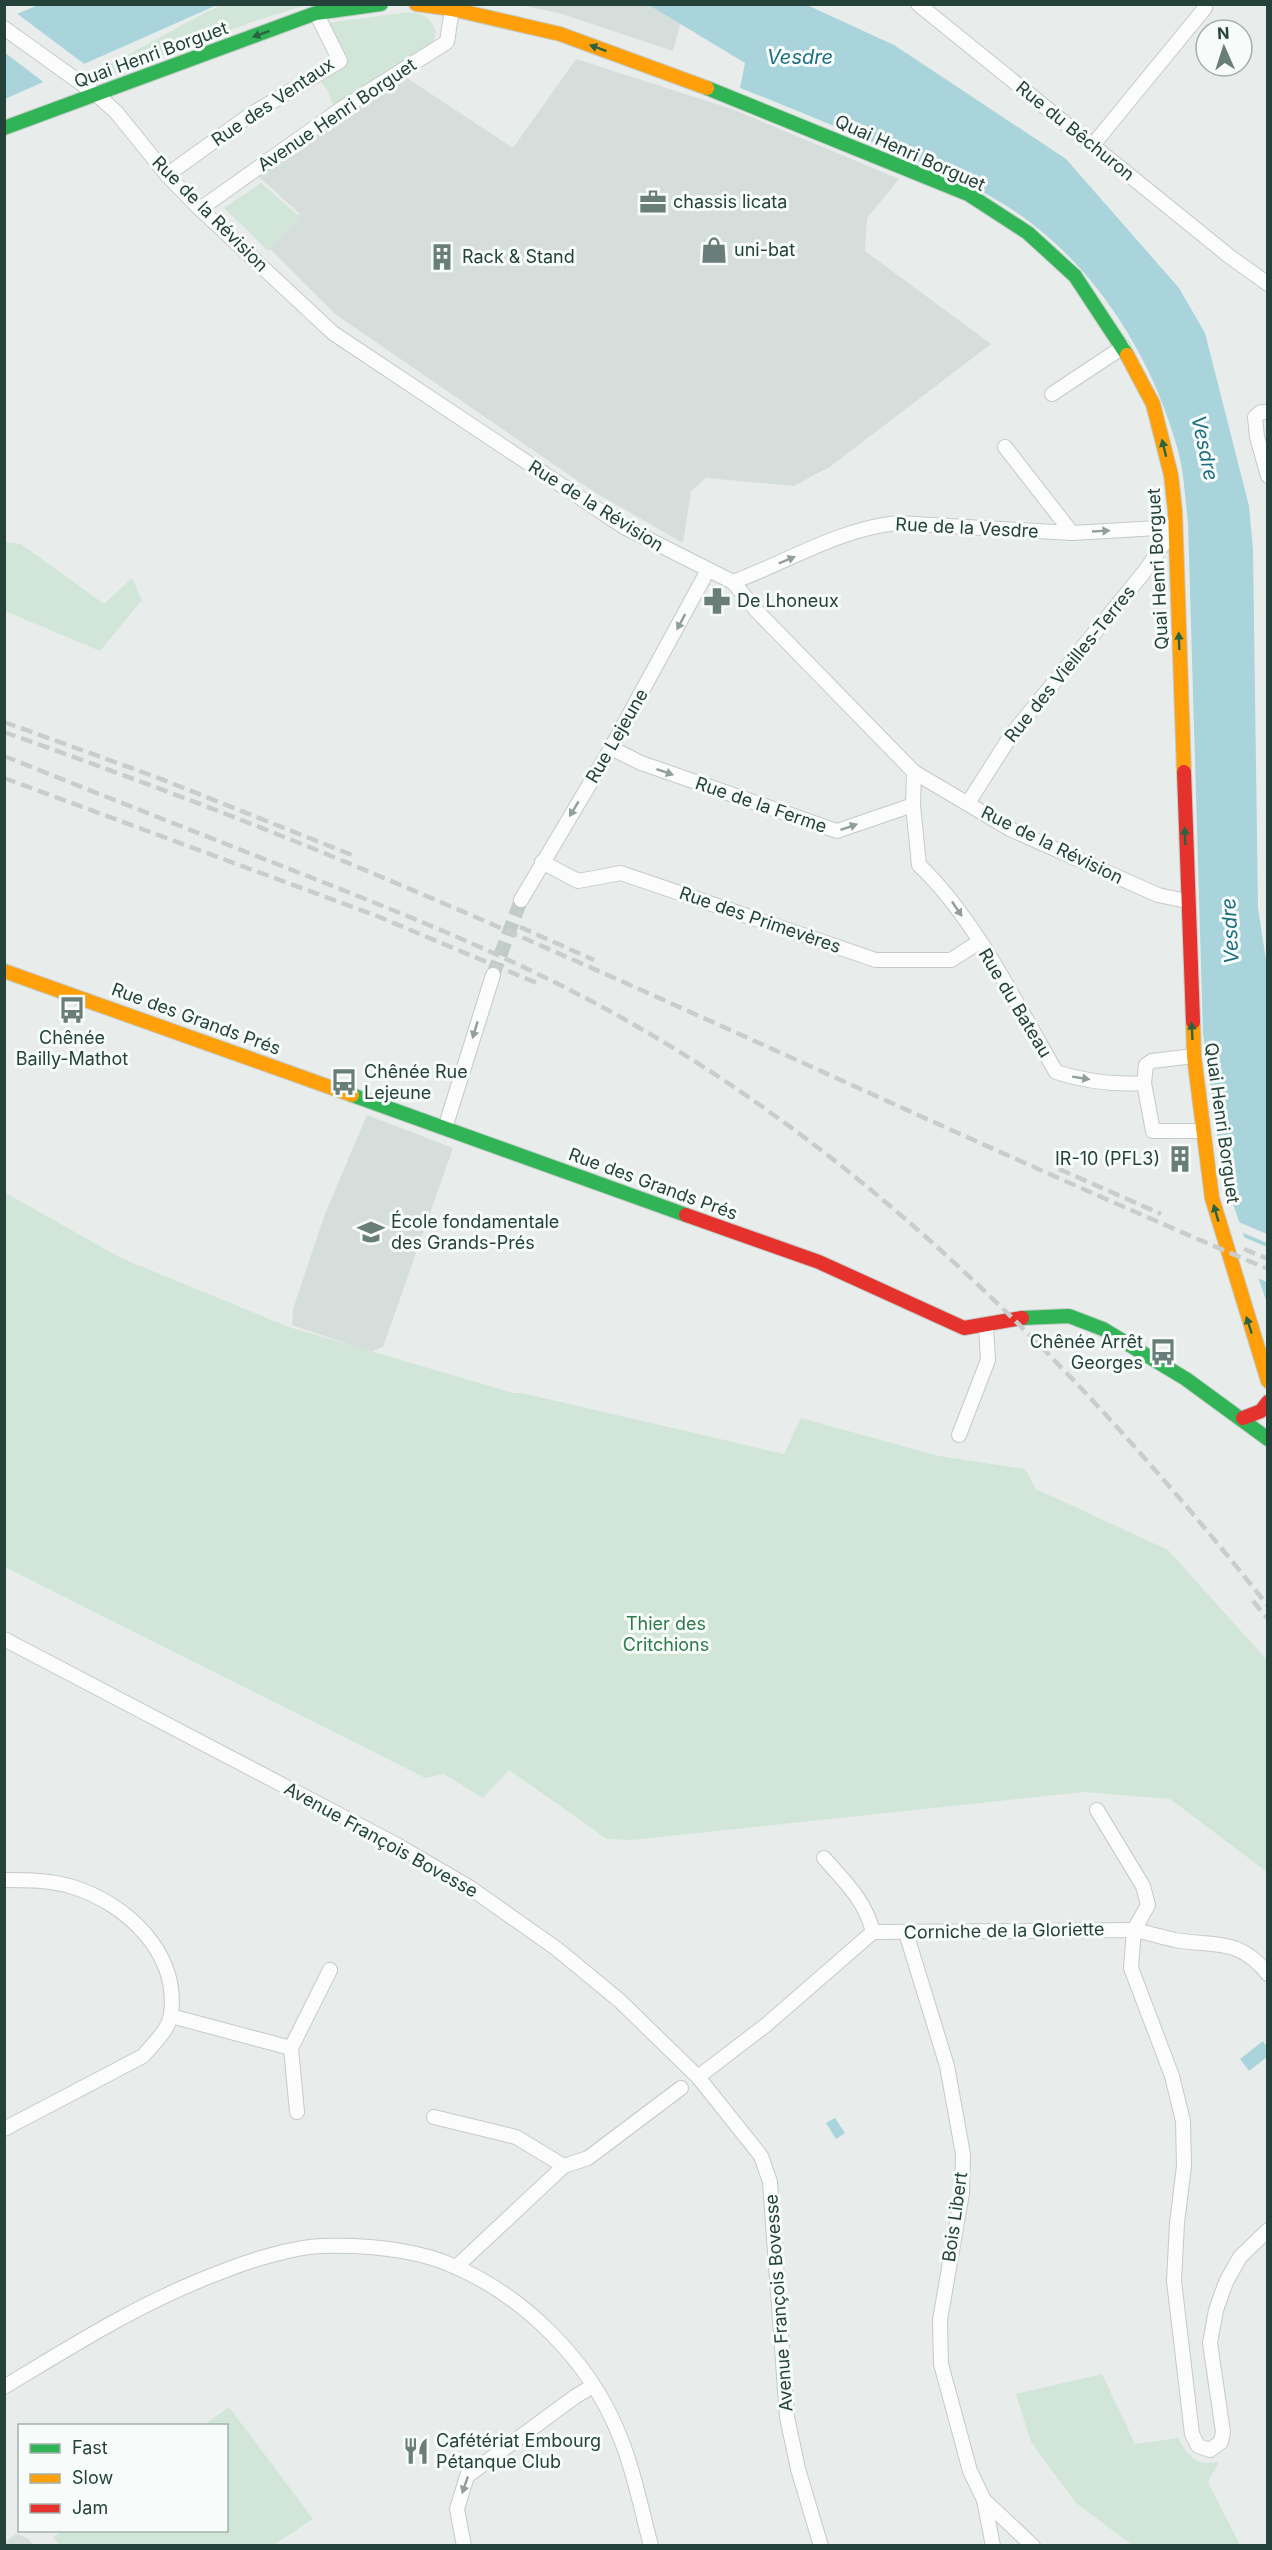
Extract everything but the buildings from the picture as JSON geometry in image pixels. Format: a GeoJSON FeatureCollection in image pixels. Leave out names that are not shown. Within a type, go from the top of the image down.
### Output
{"type":"FeatureCollection","features":[{"type":"Feature","properties":{"kind":"main road","name":"Quai Henri Borguet"},"geometry":{"type":"LineString","coordinates":[[4,128],[316,14],[381,4]]}},
{"type":"Feature","properties":{"kind":"main road","name":"Quai Henri Borguet"},"geometry":{"type":"LineString","coordinates":[[416,4],[452,9],[560,34],[734,97],[968,194],[1028,233],[1075,276],[1123,347],[1153,404],[1171,475],[1175,527],[1194,1056],[1212,1198],[1268,1381]]}},
{"type":"Feature","properties":{"kind":"main road","name":"Rue des Grands Prés"},"geometry":{"type":"LineString","coordinates":[[4,971],[819,1262],[964,1328],[986,1327],[1033,1316],[1067,1316],[1094,1324],[1170,1368],[1268,1438]]}},
{"type":"Feature","properties":{"kind":"main road"},"geometry":{"type":"LineString","coordinates":[[1243,1418],[1261,1411],[1268,1402]]}},
{"type":"Feature","properties":{"kind":"street","name":"Rue du Bêchuron"},"geometry":{"type":"LineString","coordinates":[[918,4],[1092,146],[1268,284]]}},
{"type":"Feature","properties":{"kind":"street"},"geometry":{"type":"LineString","coordinates":[[1092,146],[1205,8]]}},
{"type":"Feature","properties":{"kind":"street","name":"Avenue Henri Borguet"},"geometry":{"type":"LineString","coordinates":[[200,209],[341,109],[447,42],[452,9]]}},
{"type":"Feature","properties":{"kind":"street","name":"Rue des Ventaux"},"geometry":{"type":"LineString","coordinates":[[167,175],[250,116],[340,61],[316,14]]}},
{"type":"Feature","properties":{"kind":"street","name":"Rue de la Révision"},"geometry":{"type":"LineString","coordinates":[[4,28],[96,94],[116,112],[167,175],[200,209],[333,333],[624,527],[733,582],[756,610],[914,772],[1021,834],[1158,895],[1187,902]]}},
{"type":"Feature","properties":{"kind":"street"},"geometry":{"type":"LineString","coordinates":[[1052,394],[1123,347]]}},
{"type":"Feature","properties":{"kind":"street"},"geometry":{"type":"LineString","coordinates":[[1268,412],[1261,412],[1255,417],[1257,437],[1268,476]]}},
{"type":"Feature","properties":{"kind":"street"},"geometry":{"type":"LineString","coordinates":[[1005,447],[1072,533]]}},
{"type":"Feature","properties":{"kind":"street","name":"Rue de la Vesdre"},"geometry":{"type":"LineString","coordinates":[[733,582],[850,533],[878,525],[897,523],[1072,533],[1175,527]]}},
{"type":"Feature","properties":{"kind":"street","name":"Rue des Vieilles-Terres"},"geometry":{"type":"LineString","coordinates":[[968,803],[1012,734],[1145,571],[1175,527]]}},
{"type":"Feature","properties":{"kind":"street","name":"Rue Lejeune"},"geometry":{"type":"LineString","coordinates":[[521,900],[611,748],[708,570]]}},
{"type":"Feature","properties":{"kind":"street","name":"Rue de la Ferme"},"geometry":{"type":"LineString","coordinates":[[611,748],[641,763],[837,831],[913,805]]}},
{"type":"Feature","properties":{"kind":"street"},"geometry":{"type":"LineString","coordinates":[[913,805],[914,772]]}},
{"type":"Feature","properties":{"kind":"street","name":"Rue du Bateau"},"geometry":{"type":"LineString","coordinates":[[913,805],[919,865],[942,887],[979,942],[1056,1072],[1083,1079],[1126,1084],[1143,1083]]}},
{"type":"Feature","properties":{"kind":"street","name":"Rue des Primevères"},"geometry":{"type":"LineString","coordinates":[[542,862],[578,881],[621,873],[876,960],[951,960],[979,942]]}},
{"type":"Feature","properties":{"kind":"street"},"geometry":{"type":"LineString","coordinates":[[445,1128],[493,975]]}},
{"type":"Feature","properties":{"kind":"street"},"geometry":{"type":"LineString","coordinates":[[1194,1056],[1152,1061],[1146,1065],[1143,1083],[1153,1131],[1203,1131]]}},
{"type":"Feature","properties":{"kind":"street"},"geometry":{"type":"LineString","coordinates":[[959,1435],[988,1360],[986,1327]]}},
{"type":"Feature","properties":{"kind":"street","name":"Avenue François Bovesse"},"geometry":{"type":"LineString","coordinates":[[4,1639],[397,1845],[469,1887],[557,1949],[620,2001],[698,2077],[761,2156],[770,2182],[787,2417],[798,2469],[821,2546]]}},
{"type":"Feature","properties":{"kind":"street"},"geometry":{"type":"LineString","coordinates":[[1097,1810],[1143,1886],[1148,1905],[1134,1930],[1131,1968],[1172,2076],[1183,2121],[1184,2166],[1177,2223],[1174,2281],[1192,2434],[1198,2446],[1210,2450],[1221,2442],[1223,2432],[1210,2343],[1216,2310],[1226,2282],[1240,2257],[1268,2230]]}},
{"type":"Feature","properties":{"kind":"street"},"geometry":{"type":"LineString","coordinates":[[698,2077],[766,2025],[873,1932],[868,1913],[853,1889],[824,1858]]}},
{"type":"Feature","properties":{"kind":"street"},"geometry":{"type":"LineString","coordinates":[[4,1880],[32,1880],[72,1887],[105,1900],[138,1926],[156,1946],[168,1969],[171,2016],[160,2037],[143,2056],[4,2129]]}},
{"type":"Feature","properties":{"kind":"street","name":"Corniche de la Gloriette"},"geometry":{"type":"LineString","coordinates":[[873,1932],[1134,1930],[1176,1940],[1210,1942],[1236,1948],[1268,1974]]}},
{"type":"Feature","properties":{"kind":"street","name":"Bois Libert"},"geometry":{"type":"LineString","coordinates":[[906,1933],[947,2066],[963,2154],[962,2193],[940,2320],[941,2364],[970,2471],[984,2500],[993,2546]]}},
{"type":"Feature","properties":{"kind":"street"},"geometry":{"type":"LineString","coordinates":[[297,2112],[291,2049],[330,1970]]}},
{"type":"Feature","properties":{"kind":"street"},"geometry":{"type":"LineString","coordinates":[[171,2016],[291,2049]]}},
{"type":"Feature","properties":{"kind":"street"},"geometry":{"type":"LineString","coordinates":[[456,2267],[564,2166],[588,2157],[681,2088]]}},
{"type":"Feature","properties":{"kind":"street"},"geometry":{"type":"LineString","coordinates":[[434,2117],[516,2138],[564,2166]]}},
{"type":"Feature","properties":{"kind":"street"},"geometry":{"type":"LineString","coordinates":[[4,2386],[101,2328],[161,2296],[223,2271],[321,2246],[396,2251],[456,2267],[507,2296],[546,2327],[578,2364],[618,2432],[651,2546]]}},
{"type":"Feature","properties":{"kind":"street"},"geometry":{"type":"LineString","coordinates":[[464,2546],[457,2509],[467,2476],[593,2386]]}},
{"type":"Feature","properties":{"kind":"street","name":"Bois Libert"},"geometry":{"type":"LineString","coordinates":[[984,2500],[1033,2546]]}},
{"type":"Feature","properties":{"kind":"shaded area"},"geometry":{"type":"Polygon","coordinates":[[[519,5],[649,5],[681,22],[673,51],[559,13],[519,5]]]}},
{"type":"Feature","properties":{"kind":"shaded area"},"geometry":{"type":"Polygon","coordinates":[[[576,59],[732,109],[899,179],[867,218],[865,251],[991,344],[831,466],[794,486],[706,478],[691,491],[683,543],[594,492],[335,314],[267,246],[300,214],[258,176],[316,135],[407,78],[513,148],[576,59]]]}},
{"type":"Feature","properties":{"kind":"shaded area","name":"École fondamentale des Grands-Prés"},"geometry":{"type":"Polygon","coordinates":[[[367,1115],[453,1148],[383,1347],[371,1352],[292,1325],[293,1309],[325,1214],[367,1115]]]}},
{"type":"Feature","properties":{"kind":"shaded area"},"geometry":{"type":"Polygon","coordinates":[[[16,2534],[27,2538],[34,2545],[5,2545],[5,2542],[16,2534]]]}},
{"type":"Feature","properties":{"kind":"green space"},"geometry":{"type":"Polygon","coordinates":[[[223,4],[306,5],[255,21],[113,74],[100,75],[94,72],[190,21],[223,4]]]}},
{"type":"Feature","properties":{"kind":"green space"},"geometry":{"type":"Polygon","coordinates":[[[409,12],[423,15],[431,22],[436,31],[433,43],[423,52],[333,105],[328,91],[318,78],[349,60],[327,23],[409,12]]]}},
{"type":"Feature","properties":{"kind":"green space"},"geometry":{"type":"Polygon","coordinates":[[[261,183],[300,217],[268,251],[224,208],[261,183]]]}},
{"type":"Feature","properties":{"kind":"green space"},"geometry":{"type":"Polygon","coordinates":[[[5,542],[21,544],[104,604],[132,578],[142,600],[100,651],[5,611],[5,542]]]}},
{"type":"Feature","properties":{"kind":"green space","name":"Thier des Critchions"},"geometry":{"type":"Polygon","coordinates":[[[4,1192],[121,1258],[289,1327],[513,1393],[522,1393],[784,1454],[801,1418],[939,1456],[1025,1469],[1036,1489],[1168,1550],[1267,1660],[1267,1872],[1170,1799],[1084,1792],[632,1840],[607,1839],[509,1770],[483,1798],[444,1774],[425,1778],[5,1567],[4,1192]]]}},
{"type":"Feature","properties":{"kind":"green space"},"geometry":{"type":"Polygon","coordinates":[[[1102,2374],[1135,2444],[1178,2438],[1194,2459],[1204,2463],[1219,2462],[1208,2482],[1240,2545],[1132,2545],[1075,2502],[1031,2442],[1016,2394],[1102,2374]]]}},
{"type":"Feature","properties":{"kind":"green space"},"geometry":{"type":"Polygon","coordinates":[[[229,2407],[313,2519],[274,2545],[60,2545],[53,2537],[60,2532],[228,2532],[228,2424],[205,2424],[229,2407]]]}},
{"type":"Feature","properties":{"kind":"water"},"geometry":{"type":"Polygon","coordinates":[[[38,5],[217,5],[5,99],[5,19],[38,5]]]}},
{"type":"Feature","properties":{"kind":"water","name":"Vesdre"},"geometry":{"type":"Polygon","coordinates":[[[649,5],[807,5],[894,45],[1066,159],[1179,288],[1205,333],[1249,506],[1253,549],[1258,908],[1268,973],[1267,1303],[1222,1172],[1203,1033],[1188,523],[1183,475],[1177,447],[1152,379],[1117,316],[1095,286],[1045,234],[1016,212],[987,194],[942,172],[740,88],[745,63],[649,5]]]}},
{"type":"Feature","properties":{"kind":"water"},"geometry":{"type":"Polygon","coordinates":[[[1263,2041],[1267,2047],[1267,2057],[1249,2071],[1240,2059],[1263,2041]]]}},
{"type":"Feature","properties":{"kind":"water"},"geometry":{"type":"Polygon","coordinates":[[[835,2118],[845,2133],[836,2139],[826,2123],[835,2118]]]}},
{"type":"Feature","properties":{"kind":"pier"},"geometry":{"type":"Polygon","coordinates":[[[15,12],[87,66],[46,84],[4,52],[5,17],[15,12]]]}},
{"type":"Feature","properties":{"kind":"pier"},"geometry":{"type":"Polygon","coordinates":[[[1236,1221],[1267,1234],[1267,1243],[1239,1231],[1236,1221]]]}},
{"type":"Feature","properties":{"kind":"pier"},"geometry":{"type":"Polygon","coordinates":[[[1241,1236],[1267,1247],[1267,1282],[1255,1277],[1241,1236]]]}},
{"type":"Feature","properties":{"kind":"tunnel"},"geometry":{"type":"LineString","coordinates":[[493,975],[521,900]]}},
{"type":"Feature","properties":{"kind":"railway"},"geometry":{"type":"LineString","coordinates":[[4,722],[156,777],[352,855]]}},
{"type":"Feature","properties":{"kind":"railway"},"geometry":{"type":"LineString","coordinates":[[4,732],[281,836],[485,921],[1155,1221],[1268,1269]]}},
{"type":"Feature","properties":{"kind":"railway"},"geometry":{"type":"LineString","coordinates":[[4,756],[393,910],[498,955],[566,988],[669,1045],[767,1110],[860,1181],[950,1258],[1035,1340],[1116,1426],[1194,1515],[1268,1606]]}},
{"type":"Feature","properties":{"kind":"railway"},"geometry":{"type":"LineString","coordinates":[[4,778],[377,916],[539,984]]}},
{"type":"Feature","properties":{"kind":"railway"},"geometry":{"type":"LineString","coordinates":[[520,927],[594,960]]}},
{"type":"Feature","properties":{"kind":"railway"},"geometry":{"type":"LineString","coordinates":[[1059,1169],[1161,1214]]}},
{"type":"Feature","properties":{"kind":"railway"},"geometry":{"type":"LineString","coordinates":[[1244,1249],[1268,1259]]}},
{"type":"Feature","properties":{"kind":"railway"},"geometry":{"type":"LineString","coordinates":[[1253,1601],[1268,1619]]}},
{"type":"Feature","properties":{"kind":"traffic: fast"},"geometry":{"type":"LineString","coordinates":[[4,128],[316,13],[381,4]]}},
{"type":"Feature","properties":{"kind":"traffic: fast"},"geometry":{"type":"LineString","coordinates":[[707,88],[968,194],[1028,233],[1075,276],[1127,355]]}},
{"type":"Feature","properties":{"kind":"traffic: fast"},"geometry":{"type":"LineString","coordinates":[[352,1095],[686,1215]]}},
{"type":"Feature","properties":{"kind":"traffic: fast"},"geometry":{"type":"LineString","coordinates":[[1022,1318],[1069,1316],[1103,1329],[1186,1379],[1268,1439]]}},
{"type":"Feature","properties":{"kind":"traffic: slow"},"geometry":{"type":"LineString","coordinates":[[416,4],[452,9],[560,34],[707,88]]}},
{"type":"Feature","properties":{"kind":"traffic: slow"},"geometry":{"type":"LineString","coordinates":[[1127,355],[1153,404],[1171,475],[1175,511],[1184,772]]}},
{"type":"Feature","properties":{"kind":"traffic: slow"},"geometry":{"type":"LineString","coordinates":[[4,971],[352,1095]]}},
{"type":"Feature","properties":{"kind":"traffic: slow"},"geometry":{"type":"LineString","coordinates":[[1193,1022],[1194,1056],[1212,1198],[1268,1381]]}},
{"type":"Feature","properties":{"kind":"traffic: jam"},"geometry":{"type":"LineString","coordinates":[[1184,772],[1193,1022]]}},
{"type":"Feature","properties":{"kind":"traffic: jam"},"geometry":{"type":"LineString","coordinates":[[686,1215],[819,1262],[964,1328],[1022,1318]]}},
{"type":"Feature","properties":{"kind":"traffic: jam"},"geometry":{"type":"LineString","coordinates":[[1243,1418],[1261,1411],[1268,1402]]}},
{"type":"Feature","properties":{"kind":"place","name":"chassis licata"},"geometry":{"type":"Point","coordinates":[653,202]}},
{"type":"Feature","properties":{"kind":"place","name":"uni-bat"},"geometry":{"type":"Point","coordinates":[714,250]}},
{"type":"Feature","properties":{"kind":"place","name":"Rack & Stand"},"geometry":{"type":"Point","coordinates":[442,257]}},
{"type":"Feature","properties":{"kind":"place","name":"De Lhoneux"},"geometry":{"type":"Point","coordinates":[717,601]}},
{"type":"Feature","properties":{"kind":"place","name":"Chênée Bailly-Mathot"},"geometry":{"type":"Point","coordinates":[72,1010]}},
{"type":"Feature","properties":{"kind":"place","name":"Chênée Rue Lejeune"},"geometry":{"type":"Point","coordinates":[344,1082]}},
{"type":"Feature","properties":{"kind":"place","name":"IR-10 (PFL3)"},"geometry":{"type":"Point","coordinates":[1180,1159]}},
{"type":"Feature","properties":{"kind":"place","name":"École fondamentale des Grands-Prés"},"geometry":{"type":"Point","coordinates":[371,1232]}},
{"type":"Feature","properties":{"kind":"place","name":"Chênée Arrêt Georges"},"geometry":{"type":"Point","coordinates":[1163,1352]}},
{"type":"Feature","properties":{"kind":"place","name":"Cafétériat Embourg Pétanque Club"},"geometry":{"type":"Point","coordinates":[416,2451]}}]}
